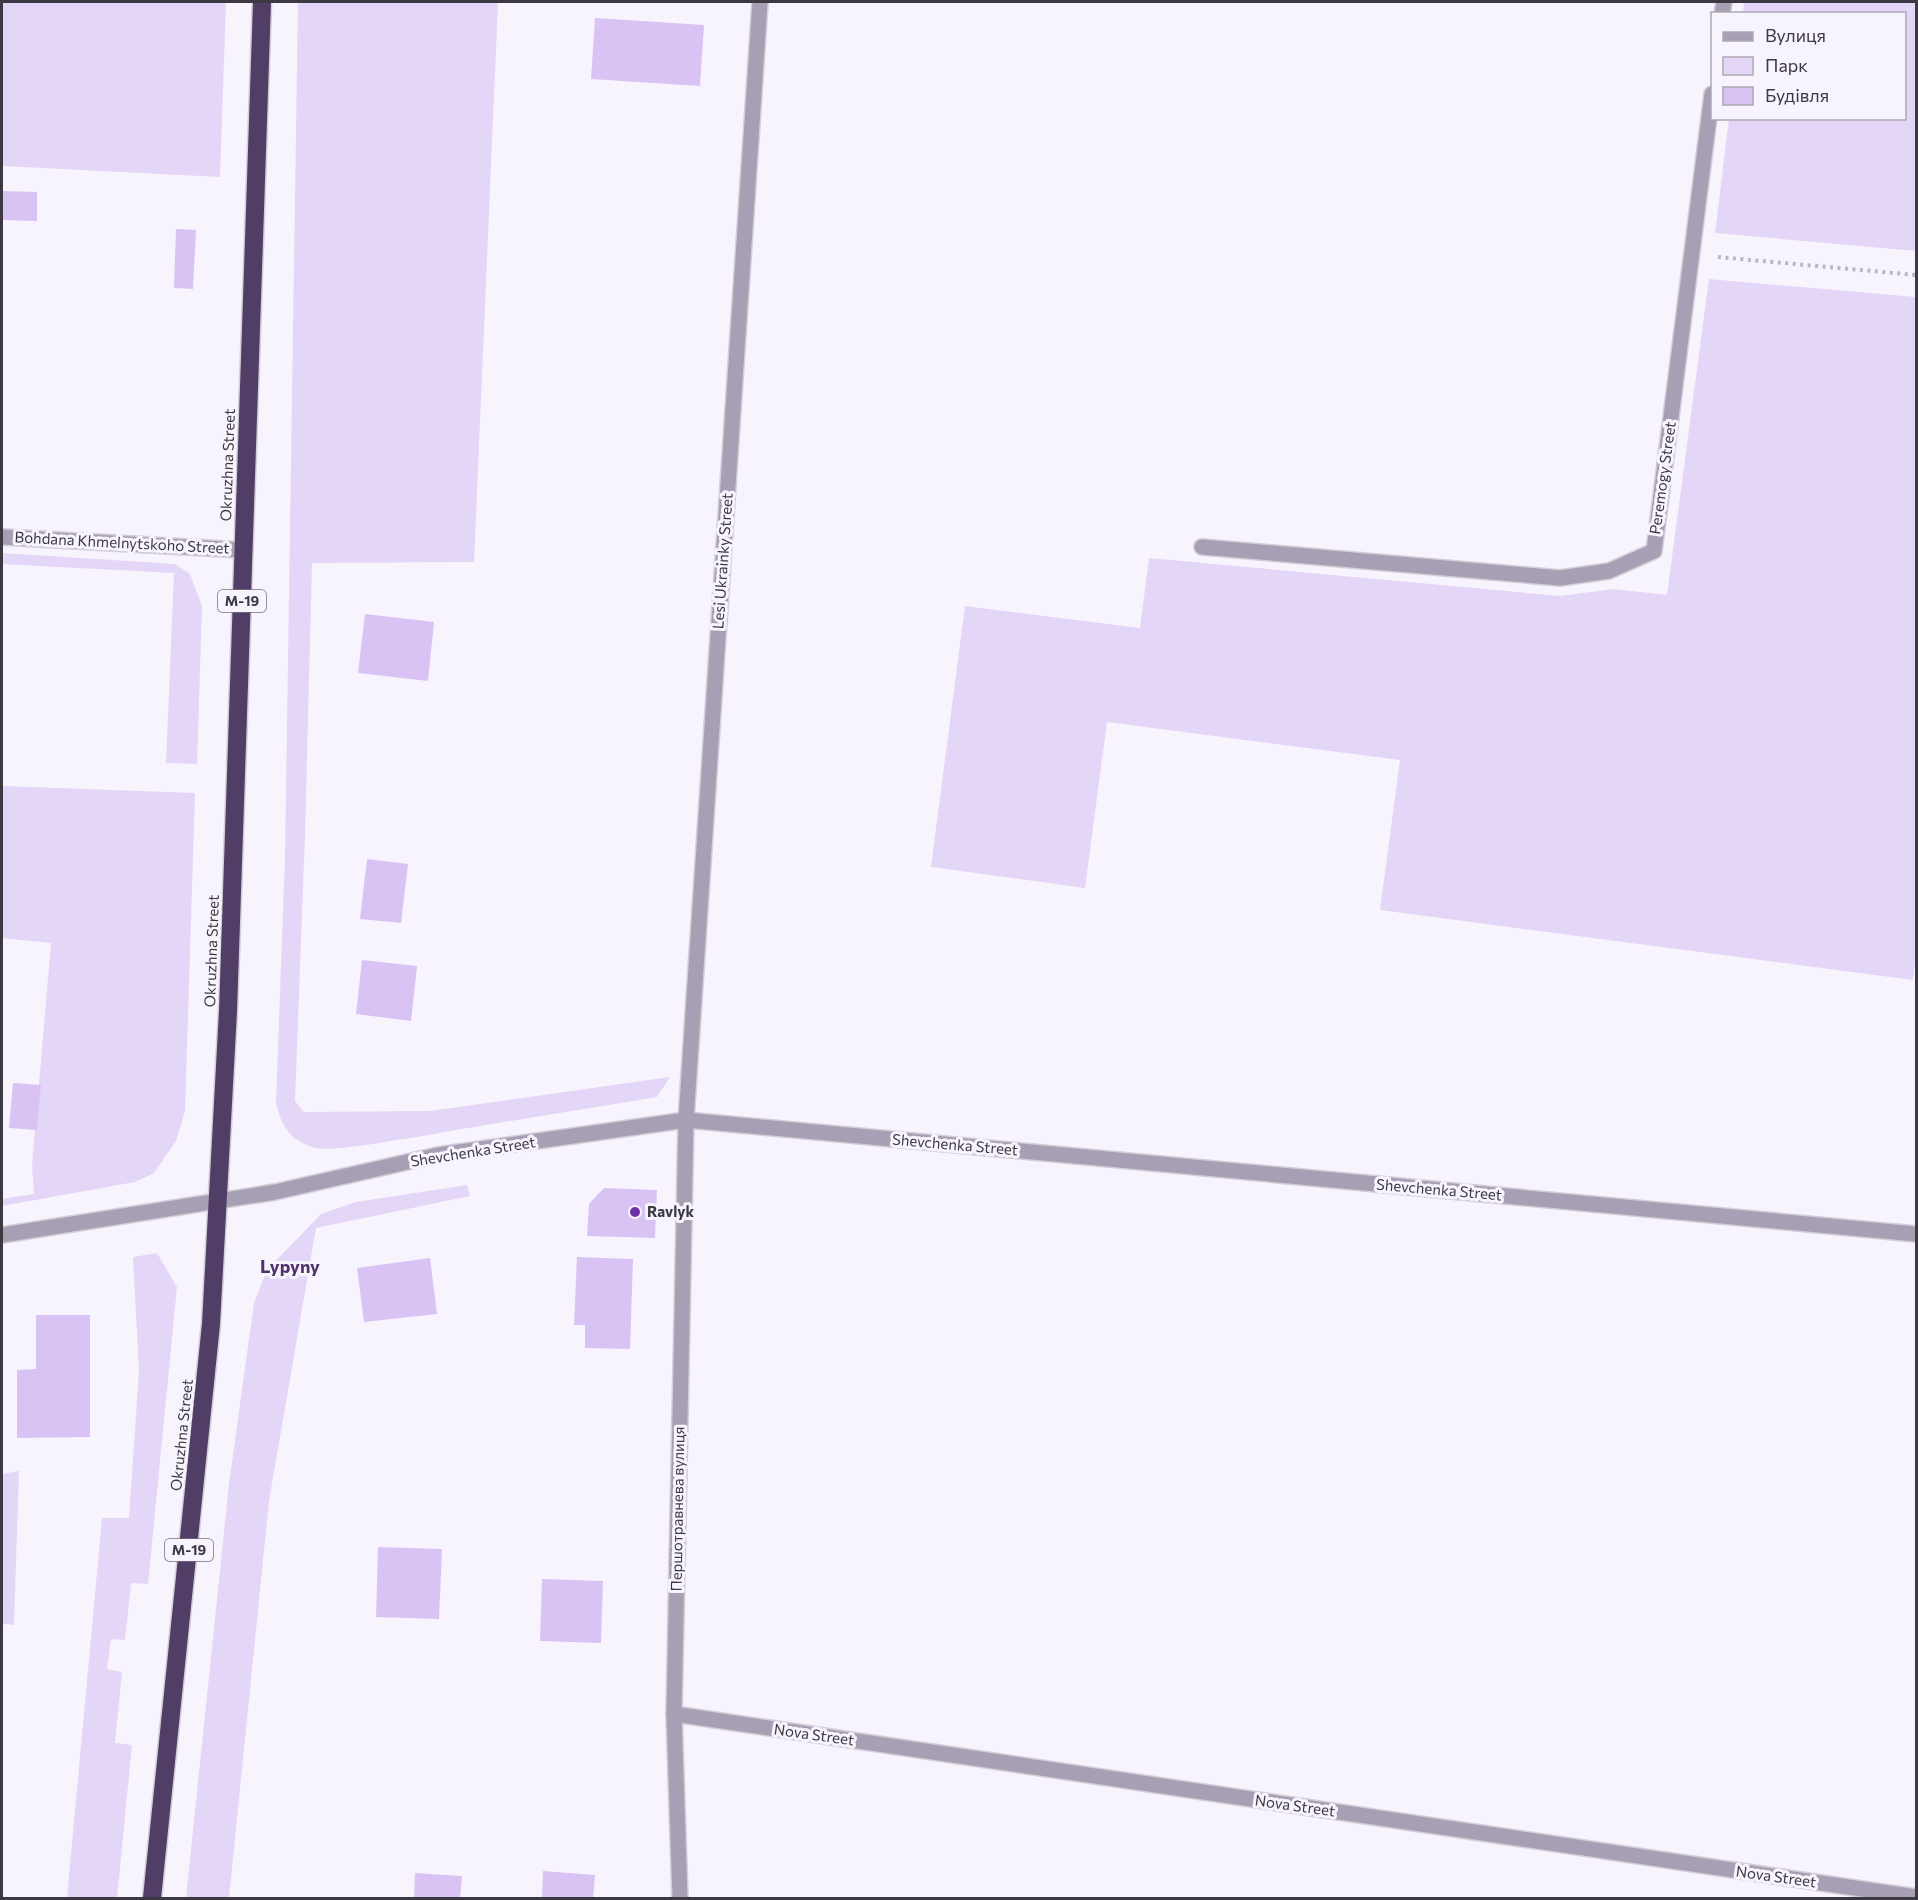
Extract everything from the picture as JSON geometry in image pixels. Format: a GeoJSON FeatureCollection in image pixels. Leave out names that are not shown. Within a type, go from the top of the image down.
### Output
{"type":"FeatureCollection","features":[{"type":"Feature","properties":{"kind":"highway","name":"Okruzhna Street"},"geometry":{"type":"LineString","coordinates":[[152,1899],[209,1346],[228,1011],[262,2]]}},
{"type":"Feature","properties":{"kind":"street","name":"Lesi Ukrainky Street"},"geometry":{"type":"LineString","coordinates":[[686,1120],[760,2]]}},
{"type":"Feature","properties":{"kind":"street","name":"Peremogy Street"},"geometry":{"type":"LineString","coordinates":[[1202,547],[1560,578],[1609,571],[1654,551],[1711,110]]}},
{"type":"Feature","properties":{"kind":"street","name":"Bohdana Khmelnytskoho Street"},"geometry":{"type":"LineString","coordinates":[[2,537],[243,550]]}},
{"type":"Feature","properties":{"kind":"street","name":"Shevchenka Street"},"geometry":{"type":"LineString","coordinates":[[2,1235],[275,1192],[438,1155],[686,1120],[1917,1234]]}},
{"type":"Feature","properties":{"kind":"street","name":"Першотравнева вулиця"},"geometry":{"type":"LineString","coordinates":[[680,1899],[674,1714],[686,1120]]}},
{"type":"Feature","properties":{"kind":"street","name":"Nova Street"},"geometry":{"type":"LineString","coordinates":[[674,1714],[1917,1897]]}},
{"type":"Feature","properties":{"kind":"path"},"geometry":{"type":"LineString","coordinates":[[1693,255],[1917,275]]}},
{"type":"Feature","properties":{"kind":"green space"},"geometry":{"type":"Polygon","coordinates":[[[2,2],[226,2],[220,177],[2,166],[2,2]]]}},
{"type":"Feature","properties":{"kind":"green space"},"geometry":{"type":"Polygon","coordinates":[[[298,2],[498,2],[474,562],[312,563],[295,1101],[304,1112],[430,1111],[670,1077],[657,1097],[417,1137],[333,1148],[312,1147],[304,1144],[292,1136],[278,1112],[276,1104],[285,857],[298,2]]]}},
{"type":"Feature","properties":{"kind":"green space"},"geometry":{"type":"Polygon","coordinates":[[[1744,2],[1916,2],[1916,251],[1715,233],[1729,120],[1906,120],[1906,12],[1743,12],[1744,2]]]}},
{"type":"Feature","properties":{"kind":"green space"},"geometry":{"type":"Polygon","coordinates":[[[1709,279],[1916,297],[1916,952],[1913,980],[1380,910],[1400,760],[1107,722],[1085,888],[931,867],[965,606],[1140,628],[1149,558],[1560,596],[1614,589],[1667,595],[1709,279]]]}},
{"type":"Feature","properties":{"kind":"green space"},"geometry":{"type":"Polygon","coordinates":[[[2,553],[175,564],[190,574],[202,606],[197,764],[166,763],[174,573],[2,564],[2,553]]]}},
{"type":"Feature","properties":{"kind":"green space"},"geometry":{"type":"Polygon","coordinates":[[[2,786],[195,793],[185,1111],[176,1141],[154,1173],[135,1182],[2,1206],[2,1199],[34,1194],[32,1166],[51,943],[2,938],[2,786]]]}},
{"type":"Feature","properties":{"kind":"green space"},"geometry":{"type":"Polygon","coordinates":[[[467,1185],[470,1196],[316,1228],[269,1501],[229,1898],[186,1898],[229,1484],[254,1303],[267,1270],[321,1214],[356,1202],[467,1185]]]}},
{"type":"Feature","properties":{"kind":"green space"},"geometry":{"type":"Polygon","coordinates":[[[157,1253],[177,1287],[148,1584],[131,1583],[125,1640],[111,1639],[107,1669],[122,1672],[115,1743],[132,1745],[117,1898],[67,1898],[102,1518],[129,1518],[139,1371],[133,1257],[157,1253]]]}},
{"type":"Feature","properties":{"kind":"green space"},"geometry":{"type":"Polygon","coordinates":[[[19,1471],[14,1625],[2,1624],[2,1474],[19,1471]]]}},
{"type":"Feature","properties":{"kind":"building"},"geometry":{"type":"Polygon","coordinates":[[[595,18],[704,25],[700,86],[591,79],[595,18]]]}},
{"type":"Feature","properties":{"kind":"building"},"geometry":{"type":"Polygon","coordinates":[[[2,191],[37,192],[37,221],[2,220],[2,191]]]}},
{"type":"Feature","properties":{"kind":"building"},"geometry":{"type":"Polygon","coordinates":[[[176,229],[196,230],[193,289],[174,288],[176,229]]]}},
{"type":"Feature","properties":{"kind":"building"},"geometry":{"type":"Polygon","coordinates":[[[365,614],[434,622],[428,681],[358,673],[365,614]]]}},
{"type":"Feature","properties":{"kind":"building"},"geometry":{"type":"Polygon","coordinates":[[[367,859],[408,864],[401,923],[360,919],[367,859]]]}},
{"type":"Feature","properties":{"kind":"building"},"geometry":{"type":"Polygon","coordinates":[[[362,960],[417,966],[411,1021],[356,1014],[362,960]]]}},
{"type":"Feature","properties":{"kind":"building"},"geometry":{"type":"Polygon","coordinates":[[[13,1083],[41,1085],[37,1130],[9,1128],[13,1083]]]}},
{"type":"Feature","properties":{"kind":"building"},"geometry":{"type":"Polygon","coordinates":[[[604,1188],[657,1190],[655,1238],[587,1236],[589,1204],[604,1188]]]}},
{"type":"Feature","properties":{"kind":"building"},"geometry":{"type":"Polygon","coordinates":[[[577,1257],[633,1259],[630,1349],[585,1348],[585,1325],[574,1325],[577,1257]]]}},
{"type":"Feature","properties":{"kind":"building"},"geometry":{"type":"Polygon","coordinates":[[[430,1258],[437,1314],[364,1322],[357,1268],[430,1258]]]}},
{"type":"Feature","properties":{"kind":"building"},"geometry":{"type":"Polygon","coordinates":[[[36,1315],[90,1315],[90,1437],[17,1438],[17,1370],[36,1369],[36,1315]]]}},
{"type":"Feature","properties":{"kind":"building"},"geometry":{"type":"Polygon","coordinates":[[[378,1547],[442,1549],[439,1619],[376,1617],[378,1547]]]}},
{"type":"Feature","properties":{"kind":"building"},"geometry":{"type":"Polygon","coordinates":[[[542,1579],[603,1581],[601,1643],[540,1641],[542,1579]]]}},
{"type":"Feature","properties":{"kind":"building"},"geometry":{"type":"Polygon","coordinates":[[[543,1871],[595,1875],[593,1898],[542,1898],[543,1871]]]}},
{"type":"Feature","properties":{"kind":"building"},"geometry":{"type":"Polygon","coordinates":[[[415,1873],[462,1876],[460,1898],[414,1898],[415,1873]]]}},
{"type":"Feature","properties":{"kind":"place","name":"Ravlyk"},"geometry":{"type":"Point","coordinates":[635,1212]}},
{"type":"Feature","properties":{"kind":"district","name":"Lypyny"},"geometry":{"type":"Point","coordinates":[290,1267]}}]}
